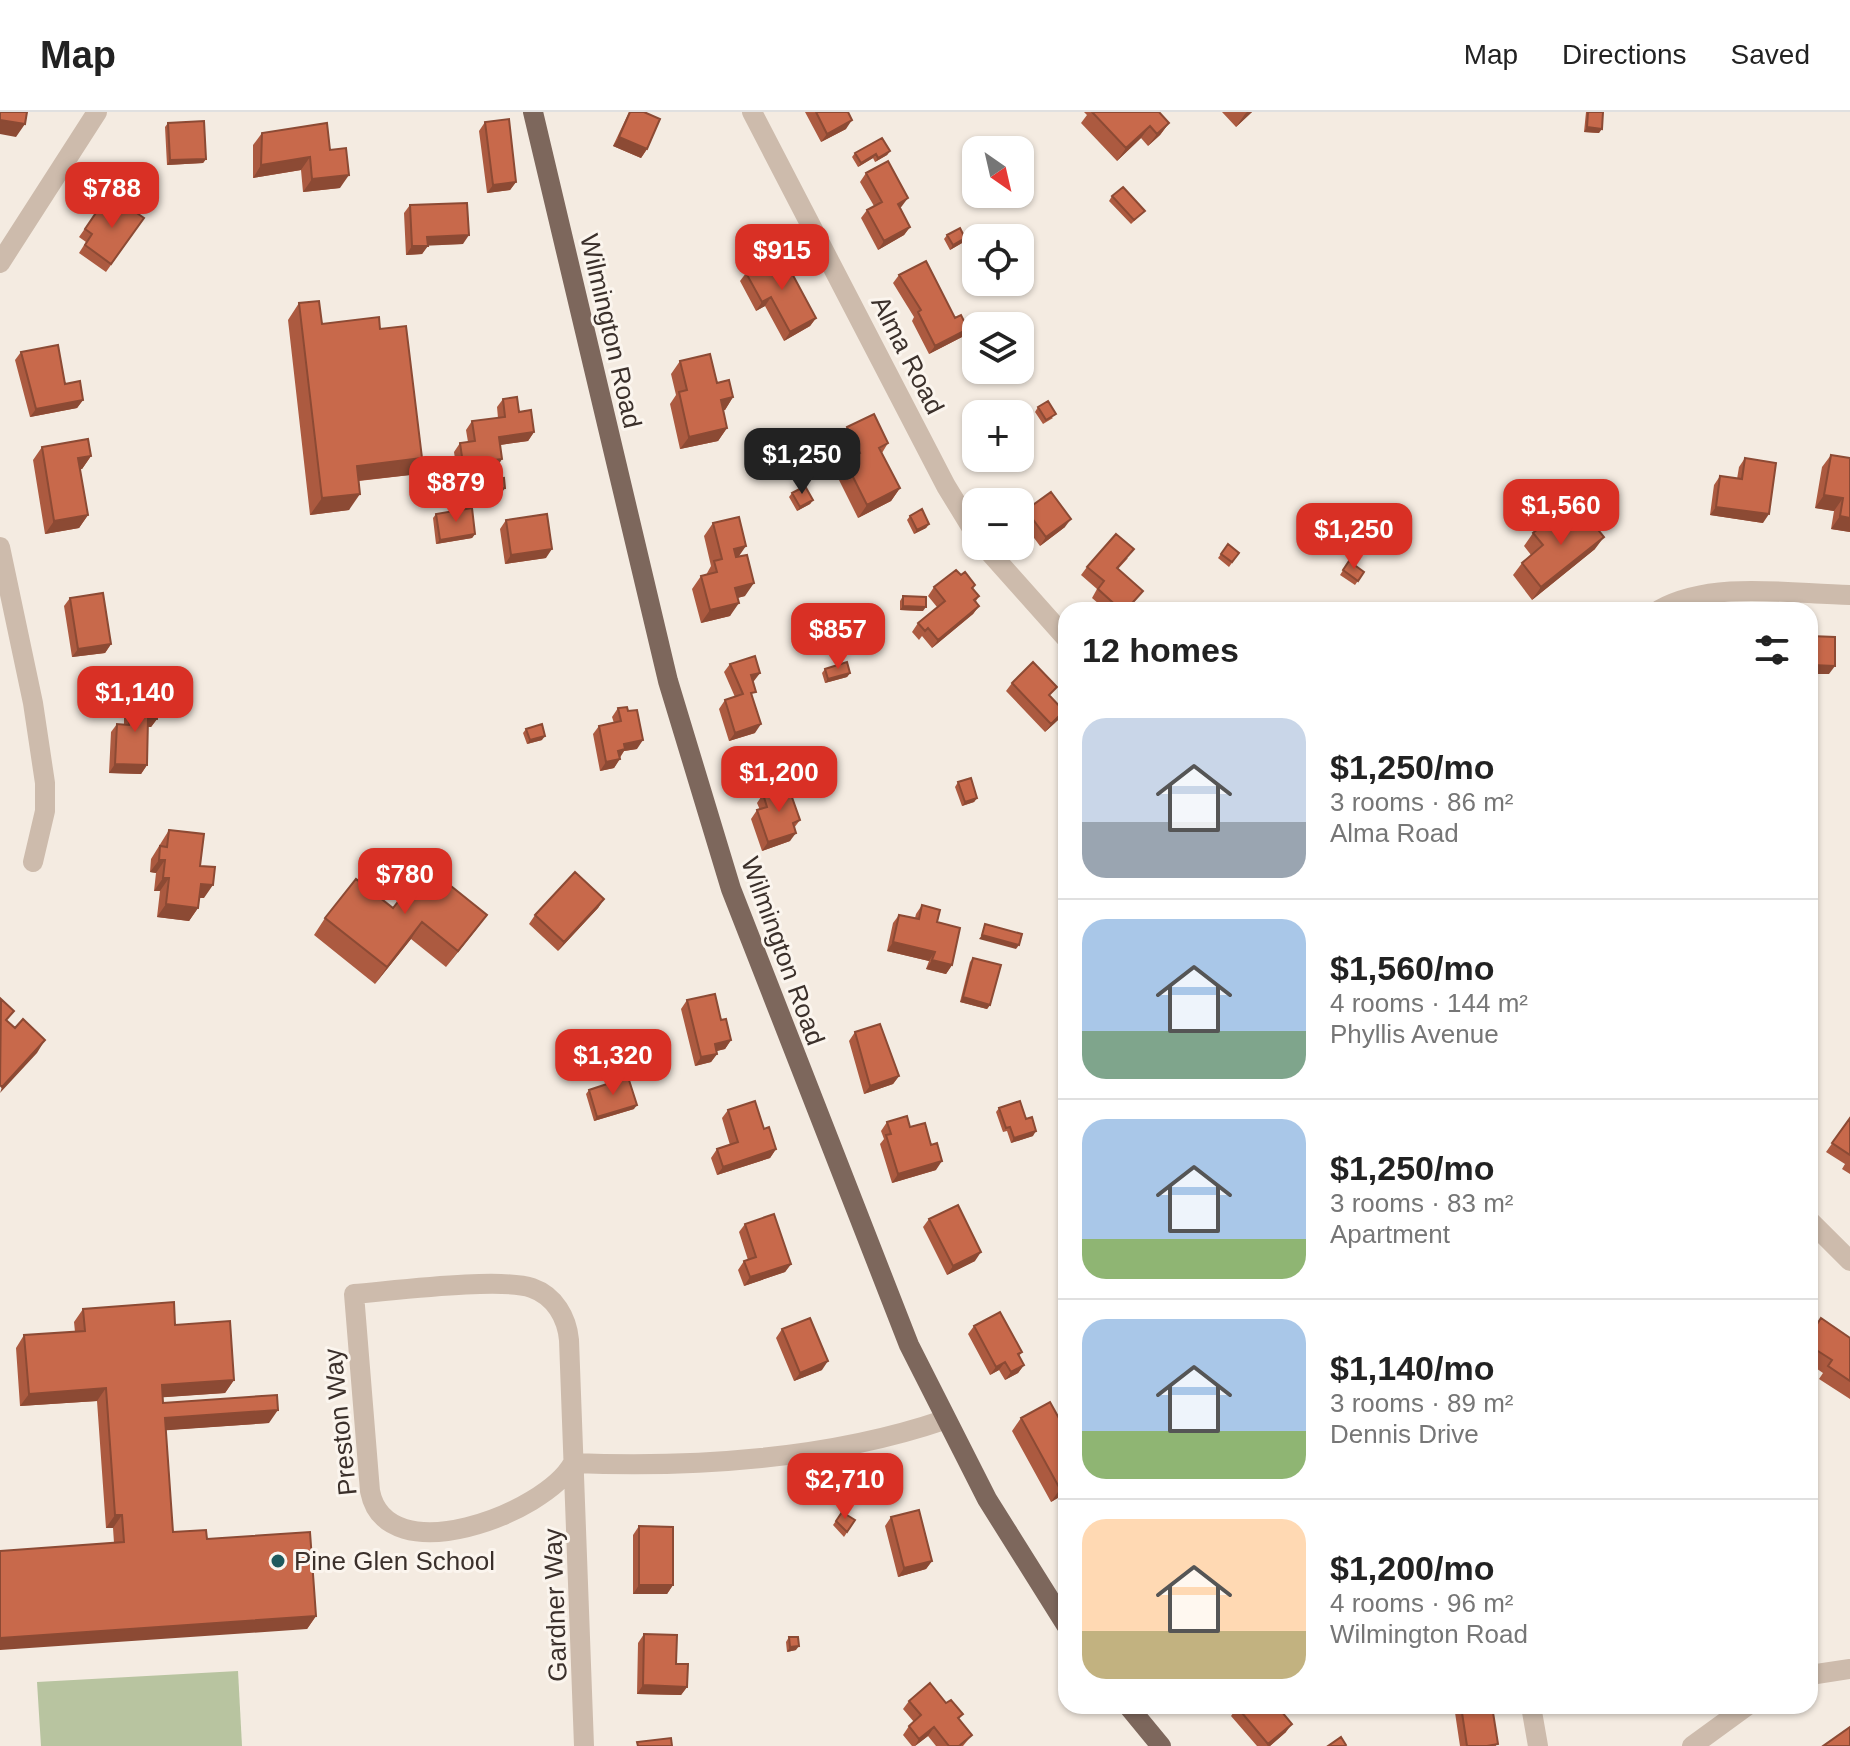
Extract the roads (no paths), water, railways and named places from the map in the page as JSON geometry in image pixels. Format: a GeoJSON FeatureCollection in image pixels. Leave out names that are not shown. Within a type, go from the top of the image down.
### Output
{"type":"FeatureCollection","features":[{"type":"Feature","properties":{"kind":"main road","name":"Wilmington Road"},"geometry":{"type":"LineString","coordinates":[[533,112],[665,666],[714,840],[876,1266],[944,1420],[1013,1544],[1058,1613]]}},
{"type":"Feature","properties":{"kind":"main road"},"geometry":{"type":"LineString","coordinates":[[1135,1714],[1161,1746]]}},
{"type":"Feature","properties":{"kind":"street"},"geometry":{"type":"LineString","coordinates":[[0,263],[97,112]]}},
{"type":"Feature","properties":{"kind":"street","name":"Alma Road"},"geometry":{"type":"LineString","coordinates":[[752,112],[962,512]]}},
{"type":"Feature","properties":{"kind":"street"},"geometry":{"type":"LineString","coordinates":[[0,547],[33,703],[45,783],[45,811],[33,862]]}},
{"type":"Feature","properties":{"kind":"street"},"geometry":{"type":"LineString","coordinates":[[995,560],[1058,630]]}},
{"type":"Feature","properties":{"kind":"street"},"geometry":{"type":"LineString","coordinates":[[1681,602],[1698,596],[1850,595]]}},
{"type":"Feature","properties":{"kind":"street"},"geometry":{"type":"LineString","coordinates":[[1818,1229],[1850,1261]]}},
{"type":"Feature","properties":{"kind":"street","name":"Preston Way"},"geometry":{"type":"LineString","coordinates":[[515,1284],[544,1294],[560,1311],[568,1333],[573,1463],[568,1474],[545,1494],[496,1519],[418,1531],[390,1525],[376,1510],[370,1491],[354,1294],[515,1284]]}},
{"type":"Feature","properties":{"kind":"street"},"geometry":{"type":"LineString","coordinates":[[573,1463],[682,1465],[758,1457],[870,1440],[944,1420]]}},
{"type":"Feature","properties":{"kind":"street","name":"Gardner Way"},"geometry":{"type":"LineString","coordinates":[[573,1463],[584,1746]]}},
{"type":"Feature","properties":{"kind":"street"},"geometry":{"type":"LineString","coordinates":[[1818,1674],[1850,1669]]}},
{"type":"Feature","properties":{"kind":"street"},"geometry":{"type":"LineString","coordinates":[[1532,1714],[1538,1746]]}},
{"type":"Feature","properties":{"kind":"street"},"geometry":{"type":"LineString","coordinates":[[1692,1746],[1736,1714]]}},
{"type":"Feature","properties":{"kind":"place","name":"Pine Glen School"},"geometry":{"type":"Point","coordinates":[278,1561]}}]}
